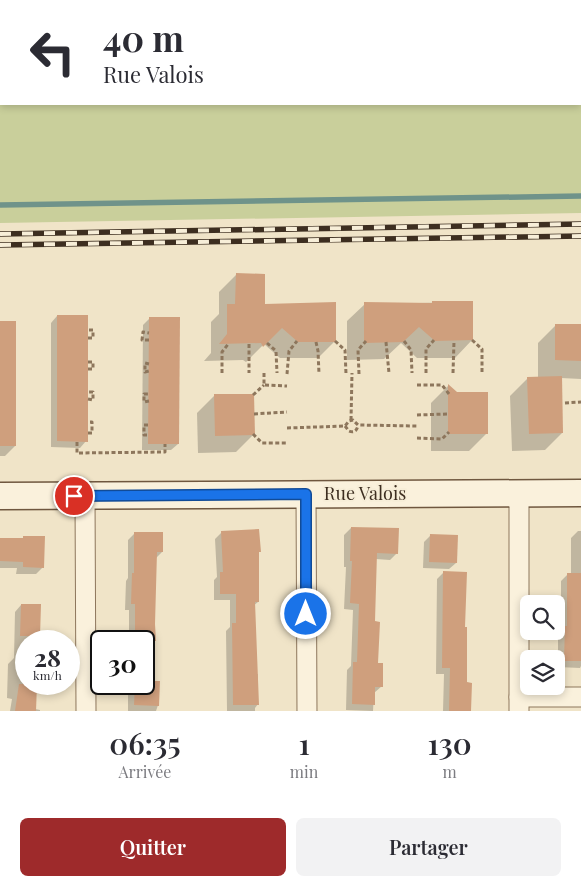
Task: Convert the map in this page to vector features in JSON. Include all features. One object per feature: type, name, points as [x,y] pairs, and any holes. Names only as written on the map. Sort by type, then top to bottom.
[{"type":"street","name":"Rue Valois","points":[[0,496],[581,493]]},
{"type":"street","points":[[306,494],[307,711]]},
{"type":"street","points":[[518,494],[519,704],[581,697]]},
{"type":"street","points":[[85,495],[86,711]]},
{"type":"path","points":[[88,330],[93,330],[94,334],[93,338],[88,338]]},
{"type":"path","points":[[149,333],[143,332],[140,334],[142,340],[149,340]]},
{"type":"path","points":[[426,373],[426,350],[434,340]]},
{"type":"path","points":[[472,340],[482,349],[482,373]]},
{"type":"path","points":[[287,374],[289,351],[297,341]]},
{"type":"path","points":[[335,341],[346,350],[346,374]]},
{"type":"path","points":[[359,374],[358,350],[366,341]]},
{"type":"path","points":[[404,341],[411,350],[412,373]]},
{"type":"path","points":[[453,373],[454,341]]},
{"type":"path","points":[[316,342],[319,374]]},
{"type":"path","points":[[386,342],[389,373]]},
{"type":"path","points":[[222,373],[222,352],[229,343]]},
{"type":"path","points":[[267,343],[276,351],[276,374]]},
{"type":"path","points":[[249,344],[249,373]]},
{"type":"path","points":[[88,362],[93,362],[95,366],[93,369],[88,369]]},
{"type":"path","points":[[139,366],[147,365],[145,372],[149,371]]},
{"type":"path","points":[[264,373],[264,385]]},
{"type":"path","points":[[287,428],[345,426],[351,420],[352,373]]},
{"type":"path","points":[[253,395],[264,385],[287,386]]},
{"type":"path","points":[[417,385],[442,385],[449,394]]},
{"type":"path","points":[[88,392],[93,392],[95,395],[93,400],[88,399]]},
{"type":"path","points":[[144,397],[144,394],[148,394]]},
{"type":"path","points":[[138,396],[144,397]]},
{"type":"path","points":[[144,397],[144,402],[148,401]]},
{"type":"path","points":[[566,403],[581,402]]},
{"type":"path","points":[[254,414],[287,412]]},
{"type":"path","points":[[417,415],[448,414]]},
{"type":"path","points":[[351,420],[355,421],[358,426]]},
{"type":"path","points":[[88,422],[92,422],[94,428],[92,433],[88,433]]},
{"type":"path","points":[[148,425],[144,425],[142,428],[144,435],[148,435]]},
{"type":"path","points":[[345,426],[349,431],[354,432],[358,426]]},
{"type":"path","points":[[358,426],[417,426]]},
{"type":"path","points":[[417,438],[442,439],[449,432]]},
{"type":"path","points":[[253,434],[262,443],[287,443]]},
{"type":"path","points":[[77,442],[77,453],[166,452],[166,444]]},
{"type":"green space","points":[[0,105],[581,105],[581,213],[0,223]]},
{"type":"building","points":[[236,273],[265,274],[265,304],[336,302],[336,342],[298,342],[282,328],[263,347],[261,343],[219,344],[227,334],[227,304],[235,304]]},
{"type":"building","points":[[432,301],[473,301],[473,340],[435,341],[419,327],[403,342],[364,343],[364,302],[432,303]]},
{"type":"building","points":[[57,315],[88,315],[88,442],[57,441]]},
{"type":"building","points":[[149,317],[180,317],[179,444],[148,444]]},
{"type":"building","points":[[0,321],[16,321],[16,446],[0,446]]},
{"type":"building","points":[[555,324],[581,324],[581,361],[555,360]]},
{"type":"building","points":[[562,376],[563,433],[529,434],[527,377]]},
{"type":"building","points":[[448,384],[457,392],[488,392],[488,434],[448,434]]},
{"type":"building","points":[[214,394],[254,394],[255,435],[215,436]]},
{"type":"building","points":[[351,527],[399,528],[398,554],[377,553],[375,621],[380,622],[378,663],[383,663],[383,687],[375,687],[375,705],[352,704],[353,662],[357,662],[359,604],[350,603]]},
{"type":"building","points":[[259,529],[261,552],[259,552],[259,602],[255,602],[259,705],[233,705],[232,623],[236,623],[236,594],[220,594],[220,572],[223,572],[221,531]]},
{"type":"building","points":[[134,532],[163,532],[163,552],[157,552],[156,641],[155,630],[135,630],[135,604],[131,604],[132,573],[134,573]]},
{"type":"building","points":[[430,534],[458,535],[457,563],[429,562]]},
{"type":"building","points":[[23,536],[45,536],[44,568],[23,567],[23,562],[0,561],[0,538],[23,538]]},
{"type":"building","points":[[443,571],[467,572],[465,627],[467,627],[467,682],[472,683],[471,711],[449,711],[450,668],[442,668]]},
{"type":"building","points":[[567,573],[581,573],[581,661],[565,661],[565,626],[567,626]]},
{"type":"building","points":[[21,604],[41,604],[40,630],[20,630]]},
{"type":"building","points":[[155,681],[160,681],[159,706],[134,705],[134,695],[155,695]]},
{"type":"building","points":[[17,695],[37,695],[36,711],[15,711]]},
{"type":"waterway","points":[[0,205],[581,196]]},
{"type":"railway","points":[[0,234],[581,224]]},
{"type":"railway","points":[[0,245],[581,236]]},
{"type":"route","points":[[74,496],[306,494],[306,614]]}]
